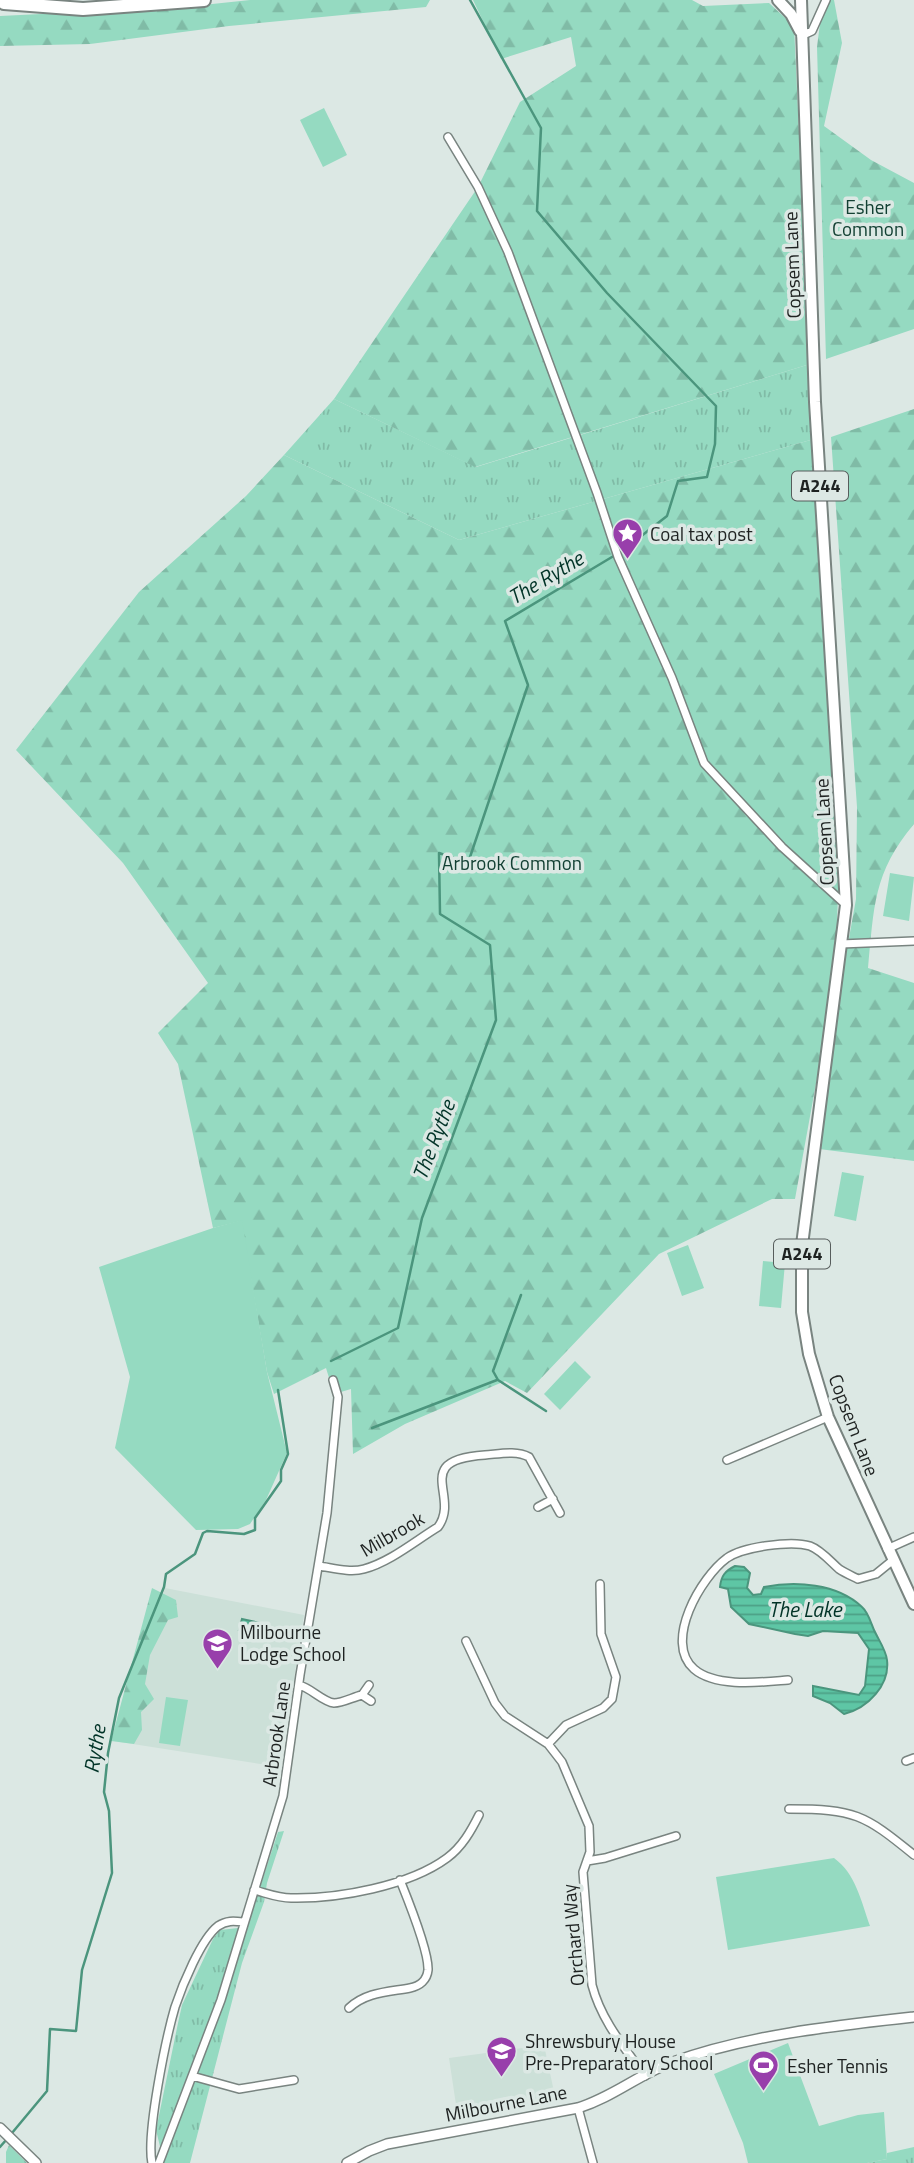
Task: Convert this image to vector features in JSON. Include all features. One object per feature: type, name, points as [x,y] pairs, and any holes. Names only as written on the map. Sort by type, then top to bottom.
[{"type":"highway","points":[[2,3],[42,0]]},
{"type":"highway","points":[[2,3],[83,9],[204,0]]},
{"type":"main road","points":[[778,0],[791,14],[801,35]]},
{"type":"main road","name":"Copsem Lane","points":[[801,0],[816,415],[846,905],[802,1250],[802,1312],[809,1354],[828,1417],[914,1604]]},
{"type":"street","points":[[801,35],[812,31],[826,0]]},
{"type":"street","points":[[448,136],[478,187],[508,252],[597,493],[616,552],[672,678],[704,763],[782,847],[846,905]]},
{"type":"street","points":[[841,944],[914,941]]},
{"type":"street","name":"Arbrook Lane","points":[[159,2163],[220,2000],[283,1796],[327,1513],[337,1428],[338,1397],[333,1380]]},
{"type":"street","points":[[727,1460],[828,1417]]},
{"type":"street","name":"Milbrook","points":[[318,1566],[346,1570],[364,1569],[383,1561],[438,1527],[444,1512],[442,1478],[448,1466],[461,1457],[523,1454],[529,1457],[560,1513]]},
{"type":"street","points":[[538,1507],[553,1499]]},
{"type":"street","points":[[887,1549],[914,1537]]},
{"type":"street","points":[[788,1680],[749,1683],[729,1681],[694,1669],[683,1654],[683,1635],[688,1612],[705,1581],[727,1558],[751,1548],[810,1546],[858,1580],[876,1574],[892,1561]]},
{"type":"street","points":[[466,1641],[495,1703],[505,1716],[548,1744],[566,1725],[603,1708],[612,1699],[616,1677],[601,1634],[600,1584]]},
{"type":"street","points":[[299,1685],[313,1690],[326,1701],[335,1703],[362,1695],[369,1685]]},
{"type":"street","points":[[362,1695],[371,1701]]},
{"type":"street","name":"Orchard Way","points":[[548,1744],[562,1762],[586,1816],[590,1837],[590,1853],[583,1872],[592,1985],[596,2002],[609,2026],[645,2076]]},
{"type":"street","points":[[789,1809],[850,1813],[876,1825],[914,1855]]},
{"type":"street","points":[[254,1890],[289,1898],[321,1896],[364,1890],[416,1876],[448,1857],[471,1832],[479,1815]]},
{"type":"street","name":"Orchard Way","points":[[587,1861],[606,1858],[676,1836]]},
{"type":"street","points":[[349,2008],[359,1999],[414,1987],[425,1979],[428,1972],[425,1953],[400,1880]]},
{"type":"street","points":[[152,2163],[151,2138],[175,2007],[208,1936],[225,1922],[244,1922]]},
{"type":"street","name":"Milbourne Lane","points":[[347,2163],[391,2143],[578,2108],[608,2097],[668,2064],[693,2056],[803,2030],[914,2017]]},
{"type":"street","points":[[192,2076],[239,2089],[294,2080]]},
{"type":"street","points":[[578,2108],[593,2163]]},
{"type":"street","points":[[2,2129],[36,2163]]},
{"type":"shaded area","name":"Milbourne Lodge School","points":[[165,1588],[304,1615],[280,1767],[120,1742]]},
{"type":"shaded area","name":"Shrewsbury House Pre-Preparatory School","points":[[544,2045],[556,2101],[458,2118],[449,2058]]},
{"type":"green space","points":[[250,0],[430,0],[426,7],[229,26],[90,44],[0,46],[0,16],[184,7]]},
{"type":"green space","points":[[473,0],[692,0],[703,6],[769,3],[794,26],[810,364],[475,467],[334,399],[478,187],[520,102],[576,66],[571,37],[501,59]]},
{"type":"green space","name":"Esher Common","points":[[823,0],[834,0],[842,43],[824,126],[871,160],[914,183],[914,329],[826,359],[817,47]]},
{"type":"green space","points":[[324,108],[347,155],[323,167],[300,120]]},
{"type":"green space","points":[[810,364],[814,439],[459,540],[284,455],[334,399],[476,467]]},
{"type":"green space","points":[[914,409],[914,824],[900,842],[883,875],[874,909],[868,968],[914,983],[914,1161],[819,1149],[856,899],[857,807],[831,437]]},
{"type":"green space","name":"Arbrook Common","points":[[814,439],[839,866],[835,979],[795,1199],[772,1199],[659,1254],[527,1393],[505,1381],[405,1424],[353,1454],[351,1389],[334,1394],[326,1368],[274,1394],[267,1372],[241,1221],[213,1228],[178,1064],[158,1033],[208,983],[123,863],[16,750],[139,592],[246,496],[284,455],[459,540]]},
{"type":"green space","points":[[890,873],[914,877],[909,921],[883,916]]},
{"type":"green space","points":[[842,1172],[864,1176],[856,1221],[834,1216]]},
{"type":"green space","points":[[242,1220],[267,1372],[287,1453],[266,1500],[250,1524],[238,1529],[196,1530],[115,1448],[130,1377],[99,1267]]},
{"type":"green space","points":[[688,1245],[704,1288],[682,1296],[667,1253]]},
{"type":"green space","points":[[763,1261],[785,1263],[781,1308],[759,1306]]},
{"type":"green space","points":[[575,1361],[591,1377],[560,1410],[544,1394]]},
{"type":"green space","points":[[152,1588],[176,1600],[178,1617],[168,1620],[150,1655],[145,1684],[154,1699],[141,1712],[142,1730],[134,1744],[111,1741]]},
{"type":"green space","points":[[166,1697],[188,1700],[180,1746],[159,1743]]},
{"type":"green space","points":[[284,1831],[267,1883],[264,1902],[242,1963],[190,2163],[164,2163],[156,2130],[182,2005],[213,1939],[220,1930],[247,1927],[278,1832]]},
{"type":"green space","points":[[834,1858],[853,1880],[870,1926],[728,1950],[716,1877]]},
{"type":"green space","name":"Esher Tennis","points":[[788,2043],[819,2126],[858,2115],[884,2112],[887,2159],[867,2163],[748,2163],[743,2143],[714,2074]]},
{"type":"green space","points":[[9,2145],[27,2163],[6,2163]]},
{"type":"green space","points":[[914,2147],[914,2163],[867,2163],[887,2159],[887,2153]]},
{"type":"water","name":"The Lake","points":[[735,1566],[744,1567],[750,1573],[747,1588],[753,1595],[761,1594],[764,1587],[802,1584],[841,1593],[862,1607],[884,1648],[887,1660],[885,1678],[876,1694],[861,1707],[844,1714],[830,1703],[813,1696],[813,1686],[859,1695],[865,1686],[869,1649],[858,1633],[823,1631],[808,1636],[749,1624],[731,1607],[728,1589],[720,1587],[724,1574]]},
{"type":"water","points":[[242,1619],[269,1625],[267,1636],[239,1630]]},
{"type":"waterway","name":"The Rythe","points":[[331,1361],[398,1328],[422,1218],[496,1020],[490,945],[440,914],[439,853],[468,863],[528,685],[505,621],[622,551],[667,516],[678,481],[707,477],[715,444],[716,406],[607,293],[537,211],[541,128],[470,0]]},
{"type":"waterway","points":[[521,1295],[493,1371],[498,1380],[546,1411]]},
{"type":"waterway","points":[[372,1428],[497,1380]]},
{"type":"waterway","name":"Rythe","points":[[12,2133],[47,2091],[50,2029],[76,2031],[82,1970],[112,1873],[109,1811],[104,1792],[108,1753],[119,1698],[164,1587],[166,1574],[195,1554],[203,1533],[207,1531],[244,1534],[255,1530],[255,1518],[281,1481],[281,1470],[288,1454],[278,1390]]},
{"type":"waterway","name":"Rythe","points":[[0,2147],[7,2139]]},
{"type":"place","name":"Coal tax post","points":[[627,561]]},
{"type":"place","name":"Milbourne Lodge School","points":[[217,1670]]},
{"type":"place","name":"Shrewsbury House Pre-Preparatory School","points":[[502,2079]]},
{"type":"place","name":"Esher Tennis","points":[[764,2093]]}]
